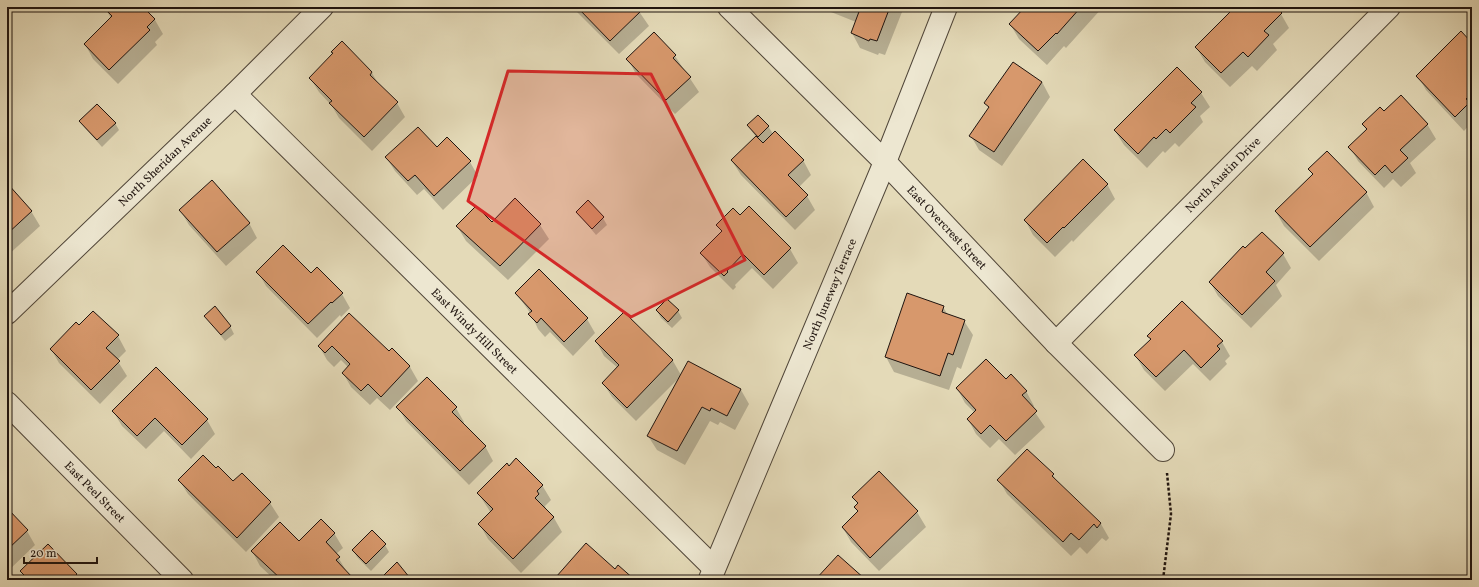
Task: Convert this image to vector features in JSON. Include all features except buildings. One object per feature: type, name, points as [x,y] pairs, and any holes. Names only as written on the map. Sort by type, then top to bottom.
[{"type":"street","name":"North Sheridan Avenue","points":[[7,313],[235,94],[322,7]]},
{"type":"street","name":"East Overcrest Street","points":[[729,7],[885,162],[1056,343],[1163,450]]},
{"type":"street","name":"North Juneway Terrace","points":[[712,574],[885,162],[946,7]]},
{"type":"street","name":"North Austin Drive","points":[[1056,343],[1390,7]]},
{"type":"street","name":"East Windy Hill Street","points":[[235,94],[712,574]]},
{"type":"street","name":"East Peel Street","points":[[7,403],[182,580]]},
{"type":"path","points":[[1163,450],[1171,499],[1171,514],[1163,580]]},
{"type":"highlighted area","points":[[508,71],[651,74],[745,260],[631,317],[468,201]]}]
